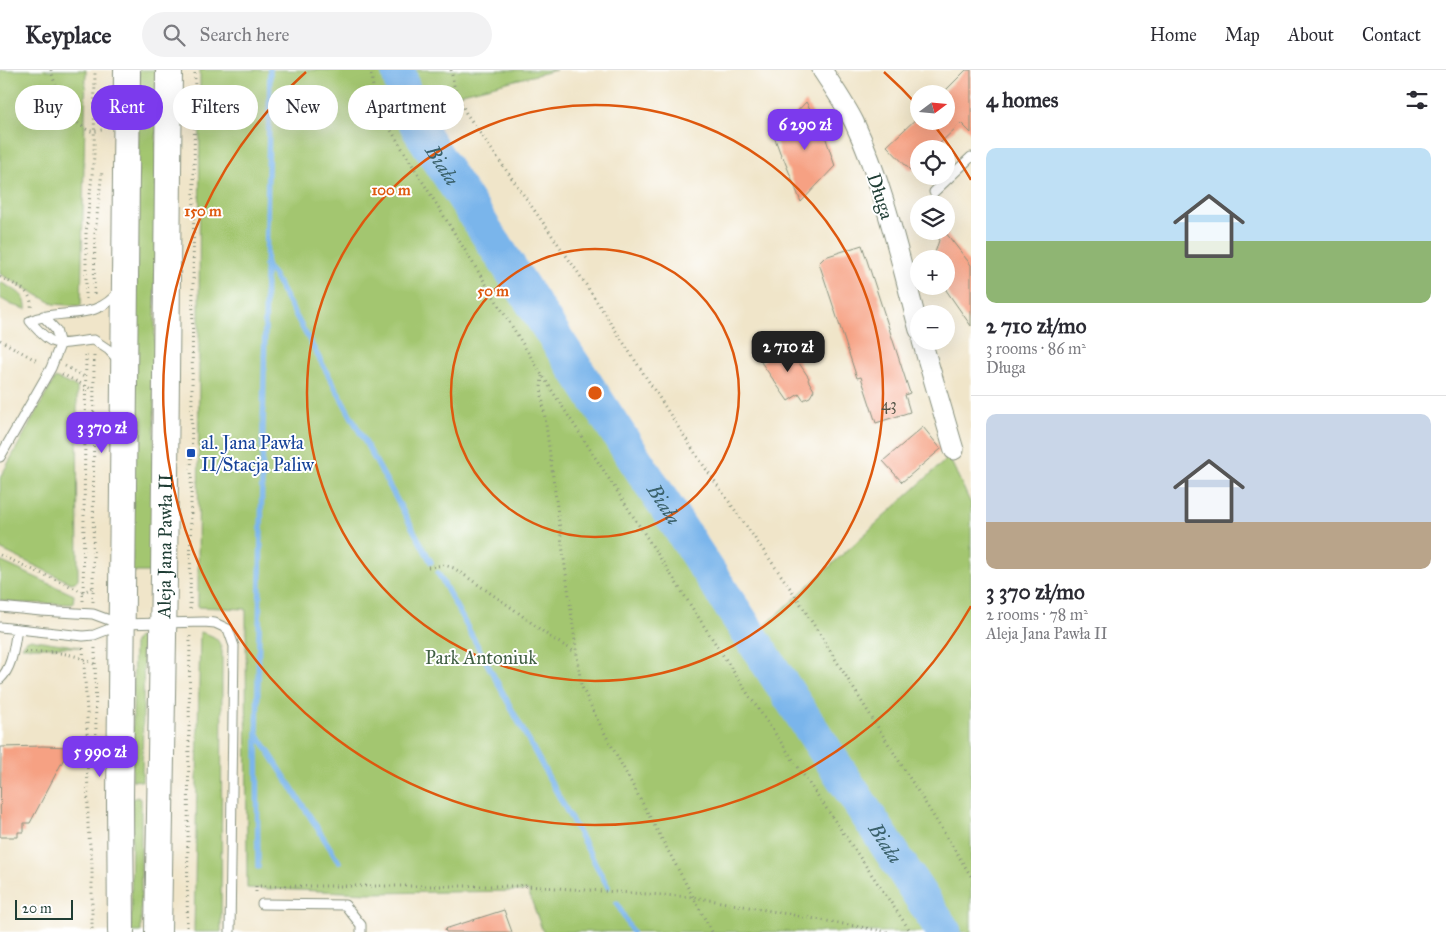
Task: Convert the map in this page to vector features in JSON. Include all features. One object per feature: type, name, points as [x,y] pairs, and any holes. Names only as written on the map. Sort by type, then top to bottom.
[{"type":"main road","points":[[121,932],[123,368],[127,70]]},
{"type":"main road","name":"Aleja Jana Pawła II","points":[[158,932],[169,70]]},
{"type":"main road","points":[[120,801],[124,795],[136,789],[150,791],[160,802]]},
{"type":"street","name":"Długa","points":[[822,70],[854,121],[873,169],[887,211],[912,305]]},
{"type":"street","points":[[925,350],[954,450]]},
{"type":"lane","points":[[934,192],[971,157]]},
{"type":"lane","points":[[123,368],[109,350],[94,340],[60,345],[44,338],[30,321],[43,316],[86,312],[111,302],[124,284]]},
{"type":"lane","points":[[0,457],[55,361],[60,345],[56,330],[43,316]]},
{"type":"lane","points":[[0,607],[93,614],[122,624]]},
{"type":"lane","points":[[0,627],[83,636],[94,635],[122,624],[215,623],[228,630],[234,646],[230,932]]},
{"type":"lane","points":[[0,679],[6,674],[13,652],[17,629]]},
{"type":"lane","points":[[262,904],[345,905],[362,925],[361,932]]},
{"type":"path","points":[[51,70],[54,84],[73,119],[91,131],[104,130]]},
{"type":"path","points":[[86,312],[86,233],[94,156],[95,70]]},
{"type":"path","points":[[188,932],[194,70]]},
{"type":"path","points":[[370,70],[375,97],[384,119],[542,375],[746,690],[911,932]]},
{"type":"path","points":[[451,70],[455,90],[466,113],[577,271],[699,459],[797,598],[971,876]]},
{"type":"path","points":[[82,613],[86,340]]},
{"type":"path","points":[[542,375],[541,388],[581,685],[587,700],[712,932]]},
{"type":"path","points":[[0,555],[83,592],[93,588]]},
{"type":"path","points":[[428,568],[445,565],[454,568],[512,608],[550,638],[576,652]]},
{"type":"path","points":[[83,636],[88,712],[88,827],[92,863],[92,932]]},
{"type":"path","points":[[13,652],[68,653],[96,665]]},
{"type":"path","points":[[255,894],[256,886],[516,886],[693,897],[888,932]]},
{"type":"green space","points":[[0,70],[86,70],[81,306],[54,304],[0,274]]},
{"type":"green space","points":[[139,70],[157,70],[157,85],[139,85]]},
{"type":"green space","name":"Park Antoniuk","points":[[200,70],[394,70],[397,85],[348,85],[348,130],[414,130],[945,932],[543,932],[528,891],[369,893],[247,888],[246,609],[198,607],[200,130],[258,130],[258,85],[200,85]]},
{"type":"green space","points":[[411,70],[556,70],[464,93],[464,85],[414,85]]},
{"type":"green space","points":[[138,130],[157,130],[153,572],[132,572]]},
{"type":"green space","points":[[0,282],[21,295],[26,304],[26,309],[12,305],[0,298]]},
{"type":"green space","points":[[55,378],[77,387],[78,579],[71,583],[0,549],[0,478]]},
{"type":"green space","points":[[949,457],[971,504],[971,932],[956,932],[758,632]]},
{"type":"green space","points":[[0,561],[74,595],[73,604],[19,603],[0,600]]},
{"type":"green space","points":[[200,632],[215,638],[222,652],[221,932],[194,932]]},
{"type":"green space","points":[[138,637],[144,639],[142,781],[132,780],[134,642]]},
{"type":"green space","points":[[31,639],[80,647],[22,647],[26,641]]},
{"type":"green space","points":[[137,797],[141,799],[141,932],[131,932],[132,799]]},
{"type":"building","points":[[966,70],[971,70],[971,133],[961,123],[955,129],[955,85],[951,85]]},
{"type":"building","points":[[806,102],[824,133],[835,166],[801,202],[774,136]]},
{"type":"building","points":[[910,124],[910,130],[954,130],[943,140],[910,140],[910,170],[887,146]]},
{"type":"building","points":[[939,240],[951,240],[971,265],[971,326],[949,295],[955,295],[955,250],[936,250]]},
{"type":"building","points":[[862,245],[910,393],[905,395],[910,412],[876,423],[861,377],[857,378],[819,263],[825,257]]},
{"type":"building","points":[[789,343],[814,390],[810,397],[803,400],[799,394],[788,401],[761,362],[765,360],[766,353],[770,348],[776,347],[781,349]]},
{"type":"building","points":[[923,427],[941,449],[902,482],[883,461]]},
{"type":"building","points":[[1,747],[70,747],[30,823],[24,823],[24,832],[18,832],[18,837],[0,837]]},
{"type":"building","points":[[504,910],[512,932],[446,932],[445,929]]},
{"type":"waterway","points":[[258,867],[257,734],[270,70]]},
{"type":"waterway","name":"Biała","points":[[398,70],[408,107],[419,129],[944,932]]},
{"type":"waterway","points":[[265,265],[273,274],[431,562]]},
{"type":"waterway","points":[[438,573],[608,887]]},
{"type":"waterway","points":[[258,735],[339,862]]},
{"type":"waterway","points":[[617,903],[632,932]]},
{"type":"place","name":"al. Jana Pawła II/Stacja Paliw","points":[[191,453]]}]
